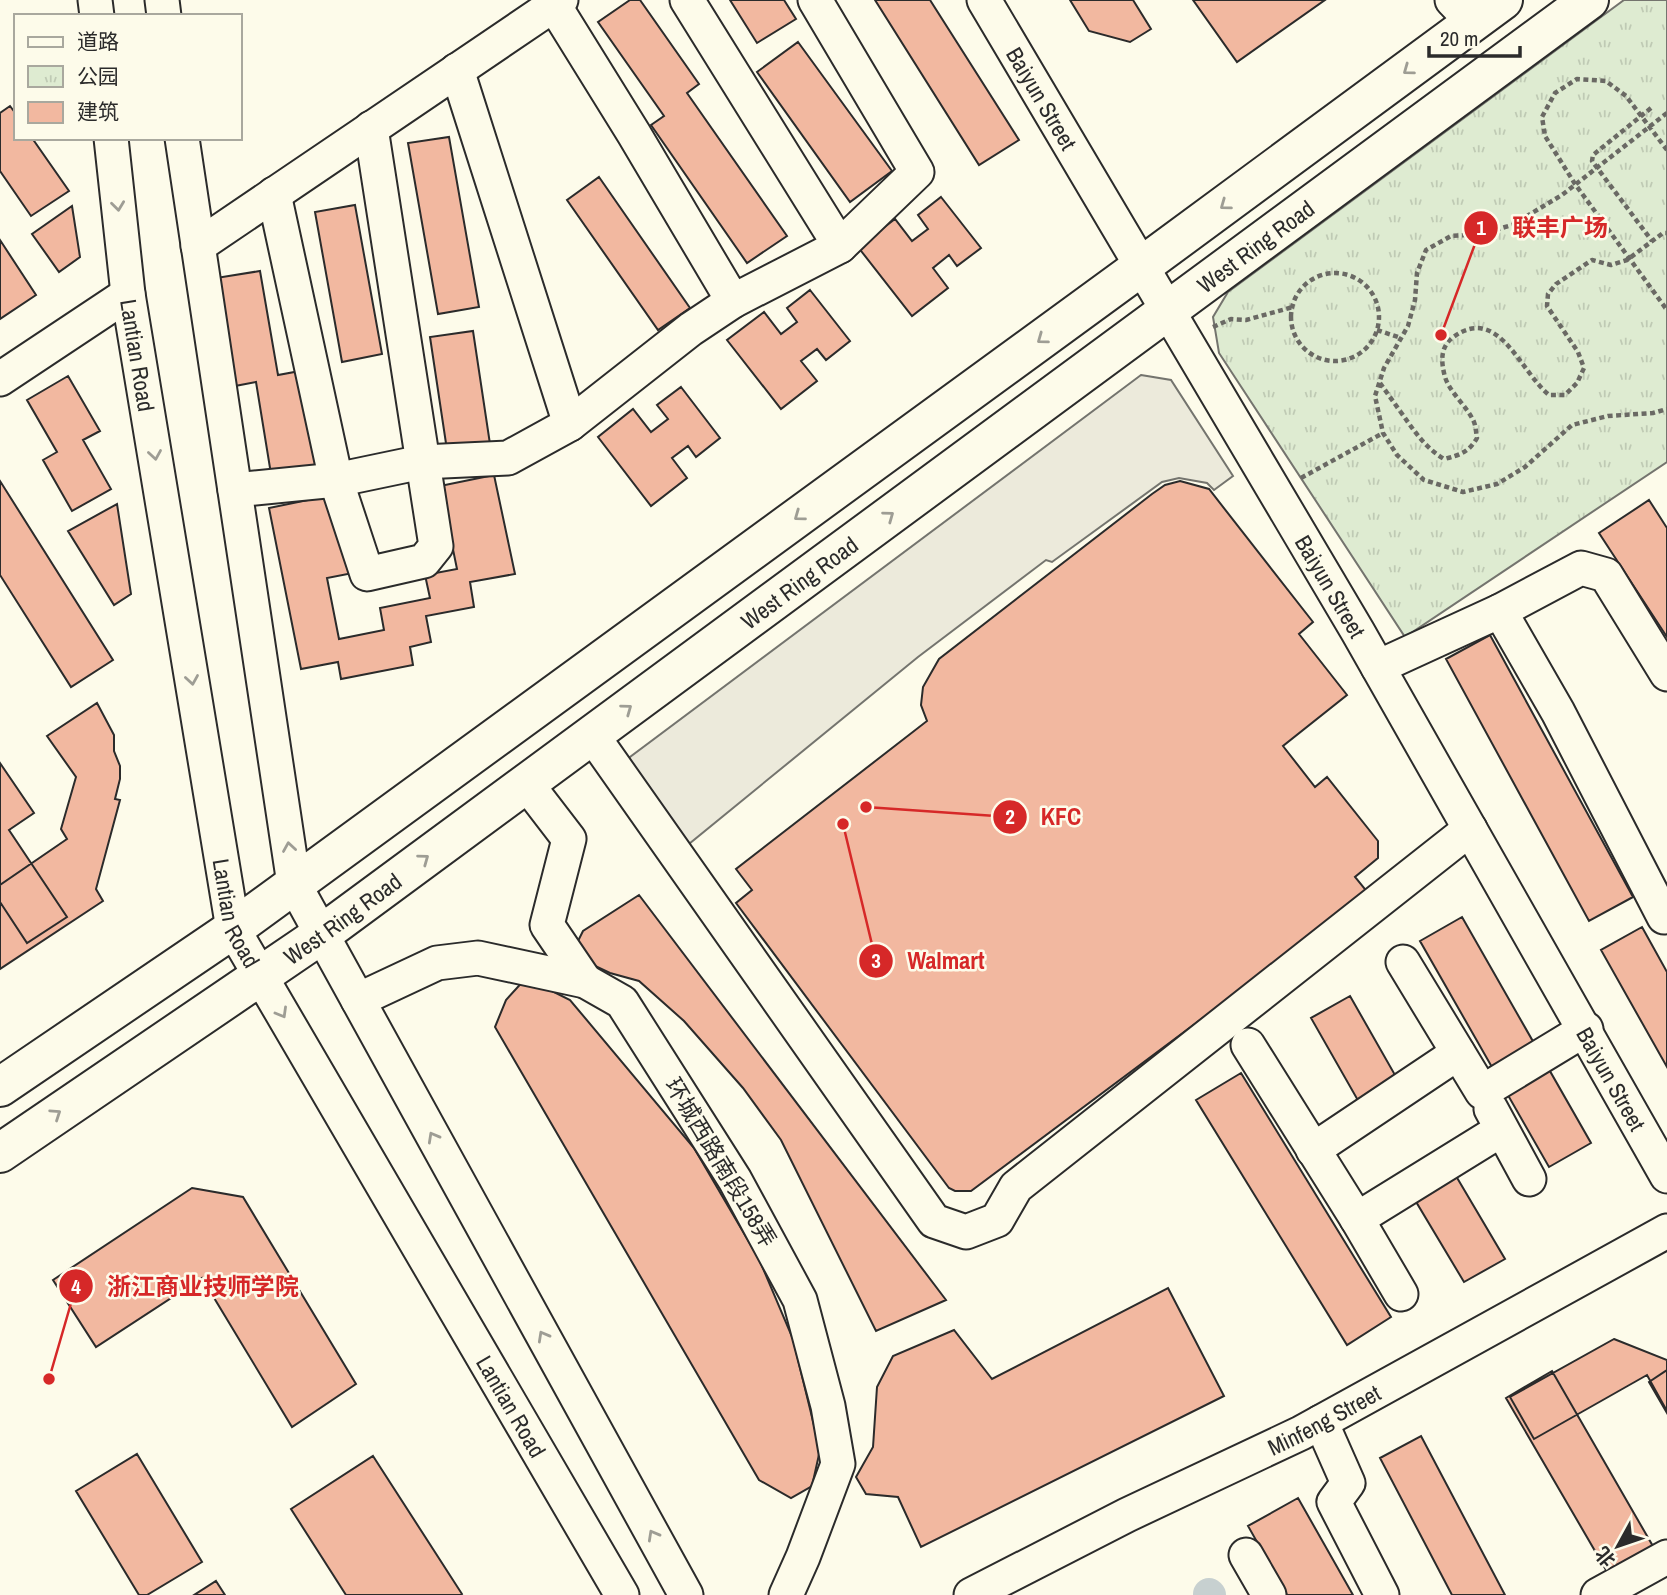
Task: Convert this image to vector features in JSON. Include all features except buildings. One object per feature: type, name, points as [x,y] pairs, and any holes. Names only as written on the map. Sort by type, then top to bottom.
[{"type":"main road","points":[[0,1087],[233,929],[1142,266],[1462,11],[1503,0]]},
{"type":"main road","name":"West Ring Road","points":[[0,1153],[322,934],[592,735],[1176,325],[1589,0]]},
{"type":"street","points":[[687,0],[840,246]]},
{"type":"street","points":[[235,490],[336,480],[422,462],[508,458],[570,424],[691,329],[733,301],[840,246],[917,172],[815,0]]},
{"type":"street","name":"Baiyun Street","points":[[984,0],[1378,667],[1586,1029],[1667,1176]]},
{"type":"street","points":[[198,246],[557,2],[733,301]]},
{"type":"street","points":[[457,70],[570,424]]},
{"type":"street","points":[[274,194],[336,480],[367,574],[424,561],[436,546],[371,128]]},
{"type":"street","name":"Lantian Road","points":[[111,140],[128,294],[233,929],[622,1595]]},
{"type":"street","points":[[182,140],[294,884],[686,1595]]},
{"type":"street","points":[[0,379],[128,294]]},
{"type":"street","points":[[1378,667],[1500,611],[1581,568],[1606,575],[1667,674]]},
{"type":"street","points":[[1500,611],[1558,712],[1664,917],[1667,916]]},
{"type":"street","points":[[592,735],[934,1221],[966,1232],[997,1220],[1016,1187],[1470,829]]},
{"type":"street","points":[[526,783],[569,839],[547,925],[584,981]]},
{"type":"street","name":"环城西路南段158弄","points":[[358,1000],[437,963],[478,958],[584,981],[622,1002],[735,1180],[800,1300],[828,1406],[838,1464],[786,1595]]},
{"type":"street","points":[[1403,962],[1482,1091],[1529,1179]]},
{"type":"street","points":[[1482,1091],[1586,1029]]},
{"type":"street","points":[[1248,1045],[1401,1294]]},
{"type":"street","points":[[1314,1150],[1458,1053]]},
{"type":"street","points":[[1357,1219],[1501,1130]]},
{"type":"street","name":"Minfeng Street","points":[[971,1595],[1127,1515],[1321,1422],[1667,1231]]},
{"type":"street","points":[[1321,1422],[1348,1483],[1334,1502],[1382,1595]]},
{"type":"street","points":[[1246,1555],[1269,1595]]},
{"type":"street","points":[[1598,1595],[1667,1558]]},
{"type":"path","points":[[1667,150],[1626,96],[1606,81],[1577,79],[1555,93],[1542,117],[1545,136],[1575,184],[1667,310]]},
{"type":"path","points":[[1651,108],[1592,155],[1592,161],[1653,241]]},
{"type":"path","points":[[1667,113],[1575,184],[1512,225],[1481,234],[1451,236],[1426,250],[1417,273],[1415,300],[1408,326],[1384,368],[1375,396],[1383,433],[1397,455],[1424,480],[1463,492],[1497,484],[1525,467],[1572,425],[1608,416],[1653,413],[1667,409]]},
{"type":"path","points":[[1379,382],[1432,451],[1444,458],[1459,456],[1471,448],[1477,438],[1474,422],[1446,380],[1441,357],[1446,343],[1461,332],[1477,326],[1492,331],[1503,340],[1536,385],[1549,395],[1565,395],[1577,383],[1584,368],[1578,352],[1546,306],[1548,294],[1556,284],[1592,260],[1611,265],[1627,260],[1663,233],[1667,233]]},
{"type":"path","points":[[1330,274],[1344,274],[1357,279],[1376,301],[1379,316],[1377,330],[1372,342],[1350,359],[1337,361],[1311,354],[1294,333],[1293,307],[1297,295],[1305,285],[1316,278],[1330,274]]},
{"type":"path","points":[[1176,325],[1246,320],[1293,307]]},
{"type":"path","points":[[1377,330],[1401,338]]},
{"type":"path","points":[[1275,492],[1383,433]]},
{"type":"green space","points":[[1624,0],[1667,0],[1667,462],[1405,637],[1219,353],[1213,317],[1228,292]]},
{"type":"shaded area","points":[[1141,375],[1171,380],[1233,476],[1214,490],[1207,483],[1179,478],[1162,482],[1052,562],[1046,560],[918,657],[684,848],[622,763]]},
{"type":"place","name":"联丰广场","points":[[1441,335]]},
{"type":"place","name":"KFC","points":[[866,807]]},
{"type":"place","name":"Walmart","points":[[843,824]]},
{"type":"place","name":"浙江商业技师学院","points":[[49,1379]]}]
